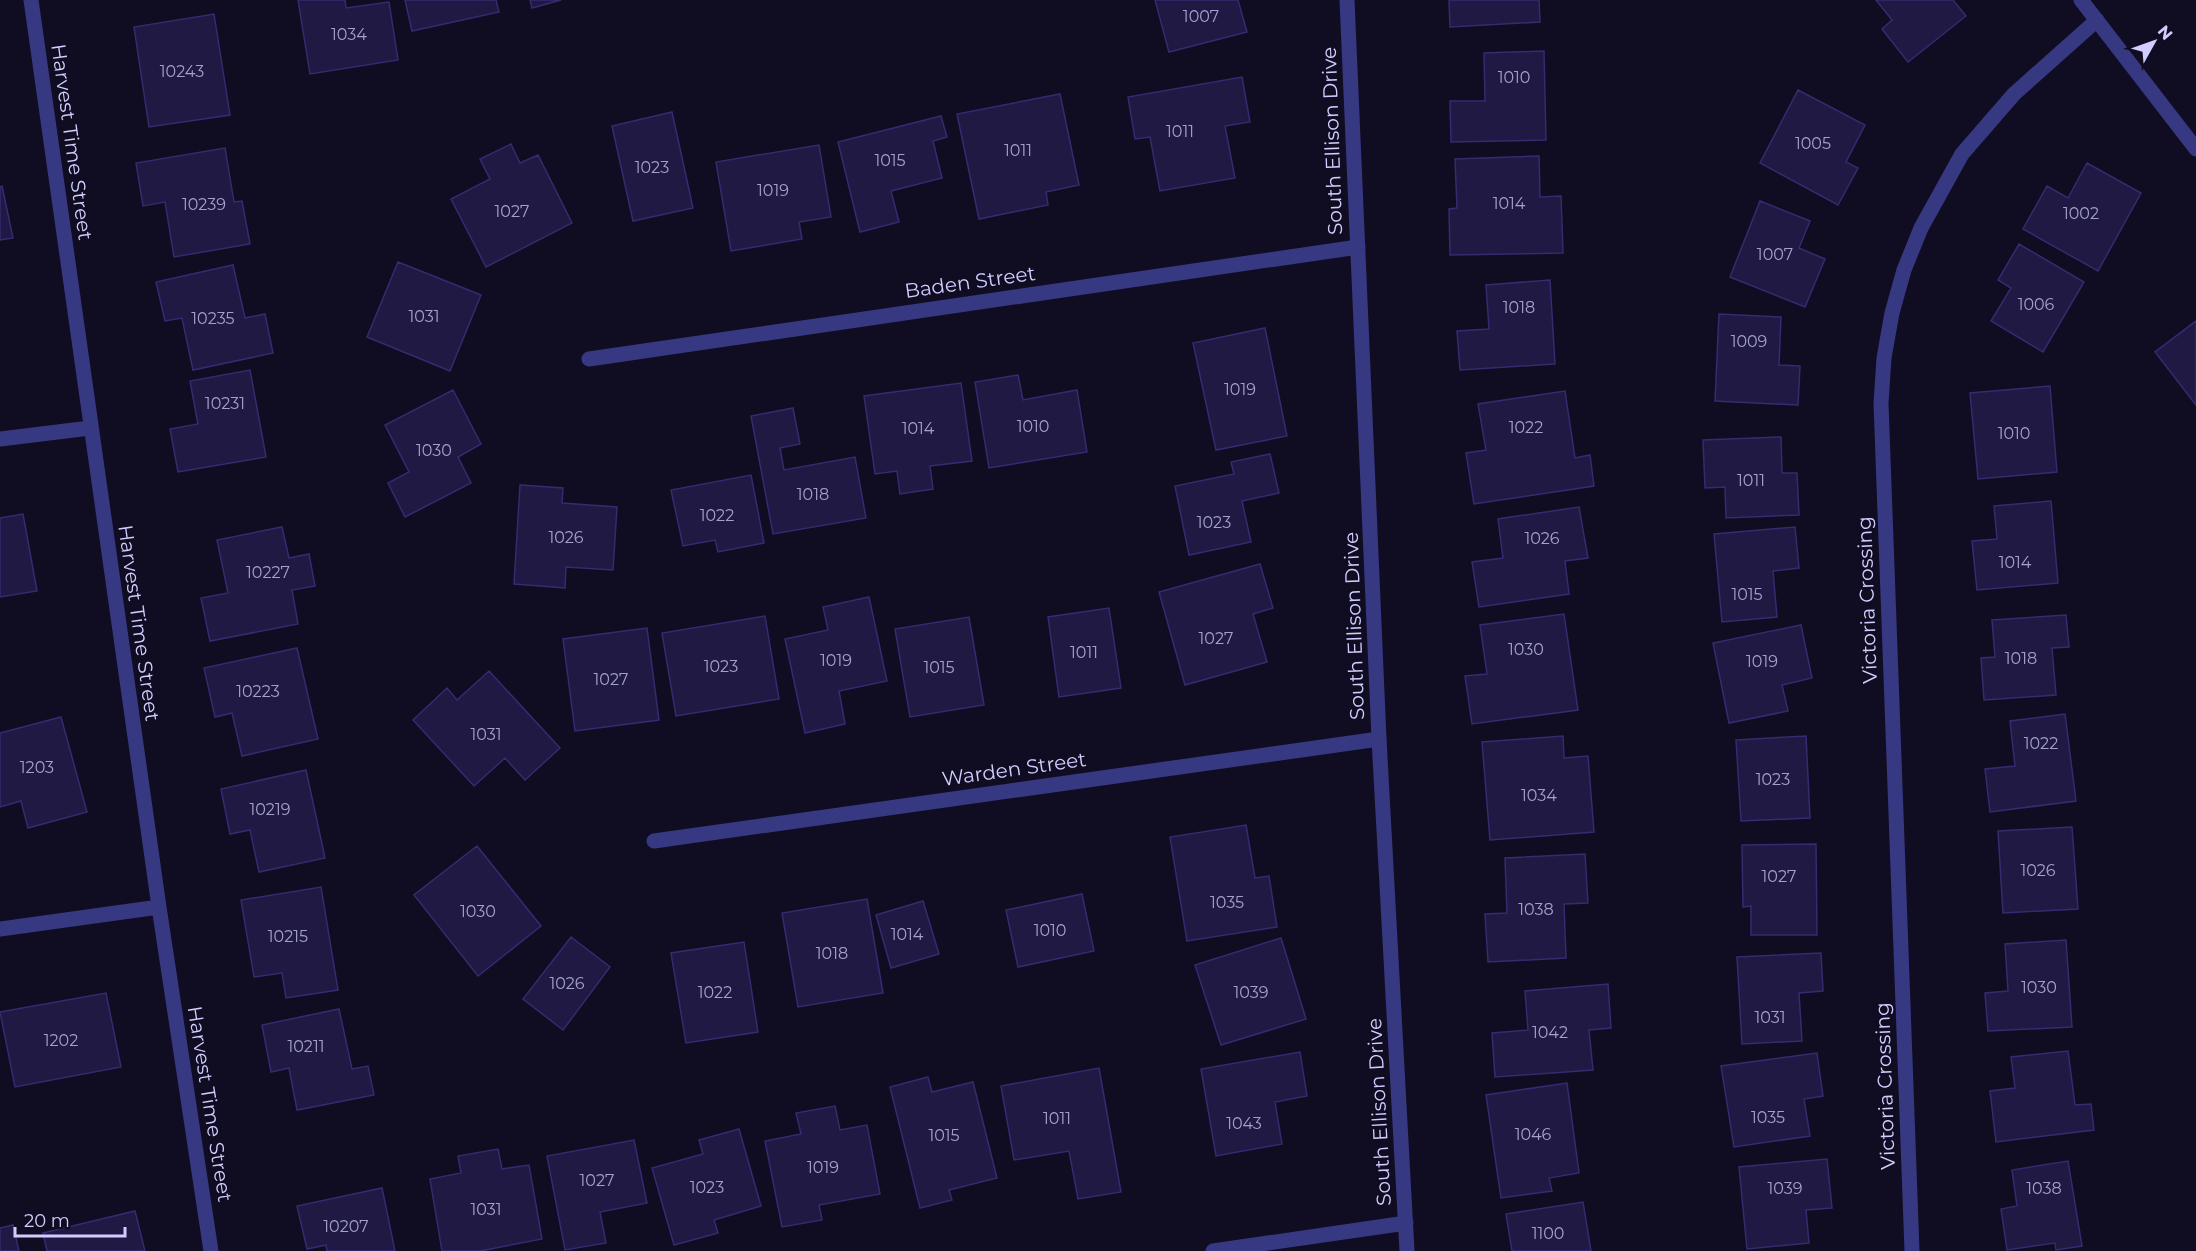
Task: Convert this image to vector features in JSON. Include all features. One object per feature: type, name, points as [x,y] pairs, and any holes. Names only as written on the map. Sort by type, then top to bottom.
[{"type":"street","name":"Harvest Time Street","points":[[31,0],[90,428],[211,1251]]},
{"type":"street","name":"South Ellison Drive","points":[[1347,0],[1379,739],[1407,1251]]},
{"type":"street","points":[[2081,0],[2196,149]]},
{"type":"street","name":"Victoria Crossing","points":[[1912,1251],[1881,403],[1884,358],[1892,313],[1904,270],[1921,228],[1962,154],[2014,94],[2097,20]]},
{"type":"street","name":"Baden Street","points":[[589,359],[1358,248]]},
{"type":"street","points":[[0,439],[90,428]]},
{"type":"street","name":"Warden Street","points":[[654,841],[1379,739]]},
{"type":"street","points":[[0,929],[159,907]]},
{"type":"street","points":[[1213,1251],[1406,1223]]},
{"type":"building","points":[[298,0],[345,0],[346,8],[389,2],[398,60],[310,74]]},
{"type":"building","points":[[405,0],[496,0],[499,12],[412,31]]},
{"type":"building","points":[[530,0],[561,0],[532,8]]},
{"type":"building","points":[[1155,0],[1238,0],[1247,32],[1169,52]]},
{"type":"building","points":[[1449,0],[1539,0],[1540,22],[1450,27]]},
{"type":"building","points":[[1876,0],[1953,0],[1966,16],[1908,62],[1882,29],[1892,20]]},
{"type":"building","points":[[214,14],[230,115],[149,127],[134,27]]},
{"type":"building","points":[[1544,51],[1546,140],[1451,142],[1450,101],[1485,101],[1484,53]]},
{"type":"building","points":[[1242,77],[1250,122],[1225,126],[1235,178],[1160,191],[1150,137],[1135,139],[1128,97]]},
{"type":"building","points":[[1798,90],[1865,125],[1846,162],[1858,168],[1838,205],[1760,163]]},
{"type":"building","points":[[1060,94],[1079,185],[1046,192],[1048,205],[979,219],[957,114]]},
{"type":"building","points":[[672,112],[693,208],[633,221],[612,126]]},
{"type":"building","points":[[941,116],[947,137],[933,141],[942,178],[891,191],[899,222],[860,232],[838,142]]},
{"type":"building","points":[[511,144],[520,163],[538,155],[572,223],[486,267],[451,199],[490,179],[480,159]]},
{"type":"building","points":[[819,145],[831,217],[799,222],[802,239],[731,251],[716,162]]},
{"type":"building","points":[[225,148],[234,202],[242,201],[250,244],[174,257],[165,202],[143,206],[136,163]]},
{"type":"building","points":[[1539,156],[1540,197],[1561,196],[1563,253],[1450,255],[1449,209],[1457,208],[1455,159]]},
{"type":"building","points":[[2087,163],[2141,193],[2098,271],[2023,229],[2047,186],[2068,198]]},
{"type":"building","points":[[2,186],[13,238],[0,240],[0,187]]},
{"type":"building","points":[[1760,201],[1810,221],[1799,248],[1825,259],[1805,307],[1730,277]]},
{"type":"building","points":[[2019,244],[2084,282],[2043,352],[1991,321],[2011,288],[1998,280]]},
{"type":"building","points":[[398,262],[481,295],[450,371],[367,337]]},
{"type":"building","points":[[233,265],[245,318],[265,314],[273,353],[193,370],[182,318],[165,321],[156,282]]},
{"type":"building","points":[[1550,280],[1555,364],[1460,370],[1457,331],[1489,329],[1486,285]]},
{"type":"building","points":[[1719,314],[1781,317],[1779,365],[1800,366],[1798,405],[1715,401]]},
{"type":"building","points":[[2196,321],[2196,405],[2155,352]]},
{"type":"building","points":[[1265,328],[1287,436],[1216,450],[1193,343]]},
{"type":"building","points":[[250,370],[266,457],[178,472],[170,429],[198,424],[190,381]]},
{"type":"building","points":[[1018,375],[1023,400],[1077,390],[1087,452],[989,468],[975,382]]},
{"type":"building","points":[[961,383],[972,461],[930,466],[933,489],[900,494],[897,471],[875,474],[864,396]]},
{"type":"building","points":[[2050,386],[2057,472],[1978,479],[1970,393]]},
{"type":"building","points":[[453,390],[481,444],[458,457],[471,483],[405,517],[388,483],[409,472],[385,425]]},
{"type":"building","points":[[1565,391],[1575,458],[1590,455],[1594,486],[1474,504],[1466,453],[1486,450],[1478,404]]},
{"type":"building","points":[[793,408],[800,444],[780,448],[784,470],[855,457],[866,518],[773,534],[751,416]]},
{"type":"building","points":[[1781,437],[1782,473],[1797,473],[1799,515],[1726,518],[1725,487],[1705,488],[1703,440]]},
{"type":"building","points":[[1270,454],[1279,493],[1242,501],[1251,542],[1189,555],[1175,486],[1234,474],[1231,462]]},
{"type":"building","points":[[751,475],[764,543],[718,552],[715,540],[683,546],[671,490]]},
{"type":"building","points":[[520,485],[563,488],[562,503],[617,507],[613,570],[566,567],[565,588],[514,584]]},
{"type":"building","points":[[2051,501],[2058,583],[1977,590],[1972,541],[1997,539],[1994,506]]},
{"type":"building","points":[[1579,507],[1588,558],[1565,561],[1569,594],[1479,607],[1472,562],[1503,558],[1498,519]]},
{"type":"building","points":[[23,514],[37,591],[0,597],[0,518]]},
{"type":"building","points":[[282,527],[289,558],[309,554],[315,586],[292,590],[298,624],[210,641],[201,598],[228,593],[217,540]]},
{"type":"building","points":[[1795,527],[1799,568],[1773,571],[1777,617],[1722,622],[1714,534]]},
{"type":"building","points":[[1260,564],[1273,608],[1253,614],[1267,662],[1185,685],[1159,592]]},
{"type":"building","points":[[869,597],[887,681],[839,691],[845,724],[805,733],[785,639],[828,630],[823,607]]},
{"type":"building","points":[[1109,608],[1121,688],[1059,697],[1048,617]]},
{"type":"building","points":[[1564,614],[1578,710],[1472,724],[1465,676],[1487,674],[1480,625]]},
{"type":"building","points":[[2066,615],[2069,647],[2052,648],[2056,695],[1984,700],[1981,658],[1995,657],[1992,620]]},
{"type":"building","points":[[765,616],[779,699],[676,716],[662,633]]},
{"type":"building","points":[[969,617],[984,705],[910,717],[895,629]]},
{"type":"building","points":[[1801,625],[1812,678],[1782,685],[1788,711],[1729,723],[1713,643]]},
{"type":"building","points":[[647,628],[659,720],[575,731],[563,639]]},
{"type":"building","points":[[297,648],[318,739],[242,756],[232,713],[215,717],[204,668]]},
{"type":"building","points":[[489,671],[560,748],[525,780],[505,758],[474,786],[413,720],[447,688],[457,700]]},
{"type":"building","points":[[2065,714],[2076,801],[1990,812],[1985,769],[2015,766],[2010,721]]},
{"type":"building","points":[[61,717],[87,812],[28,828],[21,801],[0,807],[0,733]]},
{"type":"building","points":[[1563,736],[1564,758],[1588,756],[1594,832],[1490,840],[1482,742]]},
{"type":"building","points":[[1806,736],[1810,818],[1741,821],[1736,740]]},
{"type":"building","points":[[306,770],[325,858],[259,872],[250,830],[230,834],[221,789]]},
{"type":"building","points":[[1246,825],[1255,878],[1269,876],[1277,927],[1187,941],[1170,837]]},
{"type":"building","points":[[2072,827],[2078,909],[2003,913],[1998,831]]},
{"type":"building","points":[[1816,844],[1817,935],[1751,935],[1751,906],[1743,907],[1742,845]]},
{"type":"building","points":[[477,846],[541,926],[478,976],[414,895]]},
{"type":"building","points":[[1585,854],[1588,903],[1564,904],[1566,958],[1488,962],[1485,914],[1507,913],[1505,858]]},
{"type":"building","points":[[321,887],[338,990],[286,998],[282,973],[254,977],[241,900]]},
{"type":"building","points":[[1082,894],[1094,951],[1018,967],[1006,910]]},
{"type":"building","points":[[867,899],[883,993],[798,1007],[782,913]]},
{"type":"building","points":[[923,901],[939,954],[891,968],[876,915]]},
{"type":"building","points":[[571,937],[610,967],[563,1030],[523,999]]},
{"type":"building","points":[[1281,938],[1306,1019],[1221,1045],[1195,965]]},
{"type":"building","points":[[2066,940],[2072,1027],[1988,1031],[1985,993],[2008,991],[2005,944]]},
{"type":"building","points":[[744,942],[758,1032],[686,1043],[671,953]]},
{"type":"building","points":[[1821,953],[1823,991],[1799,993],[1802,1041],[1742,1044],[1737,957]]},
{"type":"building","points":[[1608,984],[1611,1028],[1589,1030],[1593,1070],[1495,1077],[1492,1033],[1528,1030],[1525,991]]},
{"type":"building","points":[[106,993],[121,1067],[15,1087],[0,1012]]},
{"type":"building","points":[[339,1009],[352,1069],[368,1066],[374,1095],[297,1110],[289,1068],[271,1072],[262,1025]]},
{"type":"building","points":[[2068,1051],[2075,1105],[2091,1104],[2094,1130],[1996,1142],[1990,1091],[2015,1088],[2011,1057]]},
{"type":"building","points":[[1300,1052],[1307,1096],[1275,1102],[1282,1144],[1216,1156],[1201,1069]]},
{"type":"building","points":[[1817,1053],[1823,1096],[1804,1099],[1810,1136],[1734,1147],[1721,1066]]},
{"type":"building","points":[[1099,1068],[1121,1192],[1078,1199],[1069,1151],[1014,1160],[1001,1086]]},
{"type":"building","points":[[928,1077],[932,1092],[973,1082],[997,1178],[949,1190],[952,1200],[920,1208],[890,1087]]},
{"type":"building","points":[[1567,1083],[1579,1173],[1549,1178],[1552,1191],[1501,1198],[1486,1095]]},
{"type":"building","points":[[835,1106],[840,1130],[867,1125],[880,1194],[819,1205],[822,1220],[782,1227],[765,1141],[801,1134],[796,1113]]},
{"type":"building","points":[[739,1129],[761,1206],[714,1220],[718,1233],[674,1245],[652,1168],[703,1154],[699,1140]]},
{"type":"building","points":[[634,1140],[647,1203],[600,1212],[606,1243],[565,1250],[547,1156]]},
{"type":"building","points":[[498,1149],[502,1169],[529,1165],[542,1239],[480,1251],[442,1251],[430,1179],[461,1173],[458,1156]]},
{"type":"building","points":[[1827,1159],[1832,1208],[1806,1210],[1809,1243],[1747,1249],[1739,1167]]},
{"type":"building","points":[[2068,1161],[2082,1246],[2056,1250],[2055,1243],[2007,1250],[2001,1209],[2017,1206],[2012,1170]]},
{"type":"building","points":[[382,1188],[395,1251],[327,1251],[326,1245],[307,1249],[297,1206]]},
{"type":"building","points":[[1583,1202],[1591,1251],[1512,1251],[1506,1214]]},
{"type":"building","points":[[135,1211],[145,1251],[47,1251],[43,1233]]},
{"type":"building","points":[[13,1225],[19,1251],[0,1251],[0,1228]]}]
